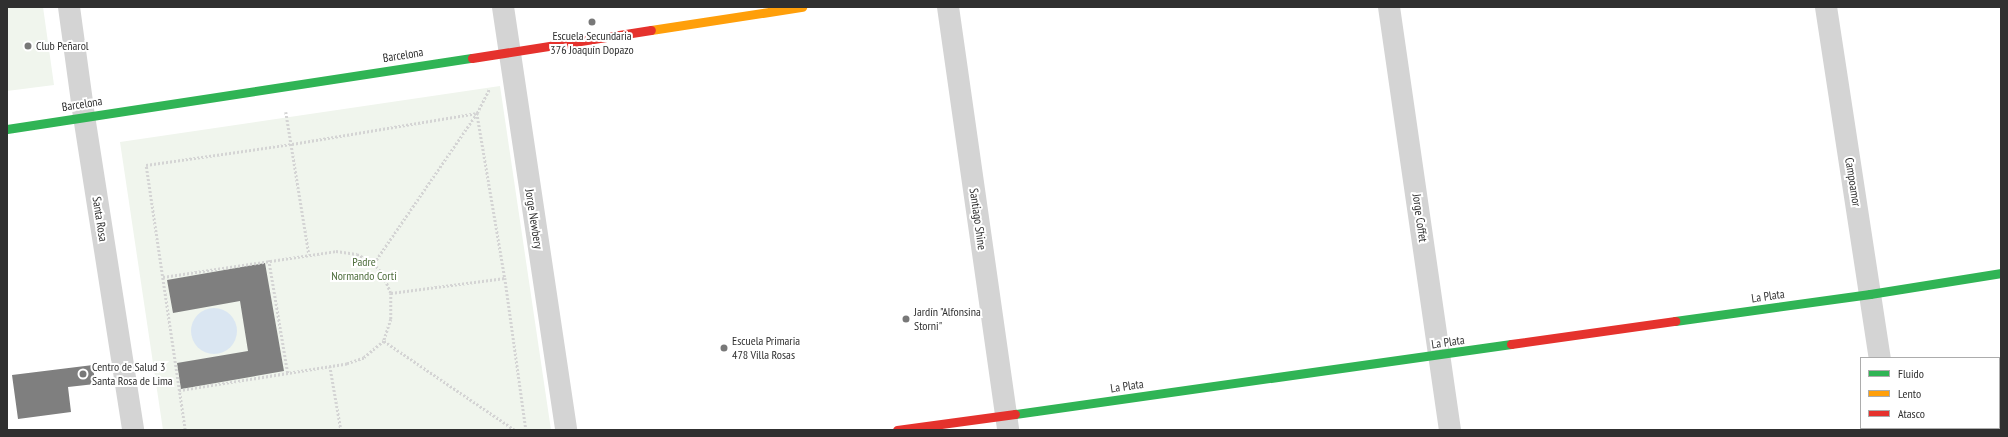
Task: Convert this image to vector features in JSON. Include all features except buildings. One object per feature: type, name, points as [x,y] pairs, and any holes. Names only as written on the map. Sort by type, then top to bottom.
[{"type":"street","name":"Santa Rosa","points":[[69,7],[84,116],[133,430]]},
{"type":"street","name":"Jorge Newbery","points":[[503,7],[508,51],[566,430]]},
{"type":"street","name":"Barcelona","points":[[7,129],[802,7]]},
{"type":"street","name":"Santiago Shine","points":[[948,7],[1007,422]]},
{"type":"street","name":"Jorge Coffet","points":[[1389,7],[1450,430]]},
{"type":"street","name":"Campoamor","points":[[1826,7],[1880,357]]},
{"type":"street","name":"La Plata","points":[[897,430],[1007,422],[1440,355],[2001,274]]},
{"type":"path","points":[[282,86],[309,254]]},
{"type":"path","points":[[374,263],[477,113],[491,86]]},
{"type":"path","points":[[185,430],[146,165],[292,144],[477,113]]},
{"type":"path","points":[[477,113],[505,278],[526,430]]},
{"type":"path","points":[[163,277],[336,251],[357,254],[374,263],[384,276],[391,293],[391,319],[384,341],[364,358],[330,366],[179,391]]},
{"type":"path","points":[[269,260],[288,373]]},
{"type":"path","points":[[391,293],[505,278]]},
{"type":"path","points":[[384,341],[515,430]]},
{"type":"path","points":[[330,366],[341,430]]},
{"type":"green space","name":"Club Peñarol","points":[[7,7],[43,7],[54,85],[7,91]]},
{"type":"green space","name":"Padre Normando Corti","points":[[500,86],[551,430],[163,430],[120,142]]},
{"type":"shaded area","points":[[214,308],[227,312],[233,318],[237,331],[233,344],[227,350],[214,354],[201,350],[195,344],[191,331],[195,318],[201,312]]},
{"type":"traffic: fast","points":[[7,129],[472,58]]},
{"type":"traffic: fast","points":[[1675,321],[1870,294],[2001,273]]},
{"type":"traffic: fast","points":[[1015,414],[1511,344]]},
{"type":"traffic: slow","points":[[651,30],[802,7]]},
{"type":"traffic: jam","points":[[472,58],[651,30]]},
{"type":"traffic: jam","points":[[1511,344],[1675,321]]},
{"type":"traffic: jam","points":[[897,430],[1015,414]]},
{"type":"place","name":"Escuela Secundaria 376 Joaquín Dopazo","points":[[592,22]]},
{"type":"place","name":"Club Peñarol","points":[[28,46]]},
{"type":"place","name":"Jardín \"Alfonsina Storni\"","points":[[906,319]]},
{"type":"place","name":"Escuela Primaria 478 Villa Rosas","points":[[724,348]]},
{"type":"place","name":"Centro de Salud 3 Santa Rosa de Lima","points":[[83,374]]}]
